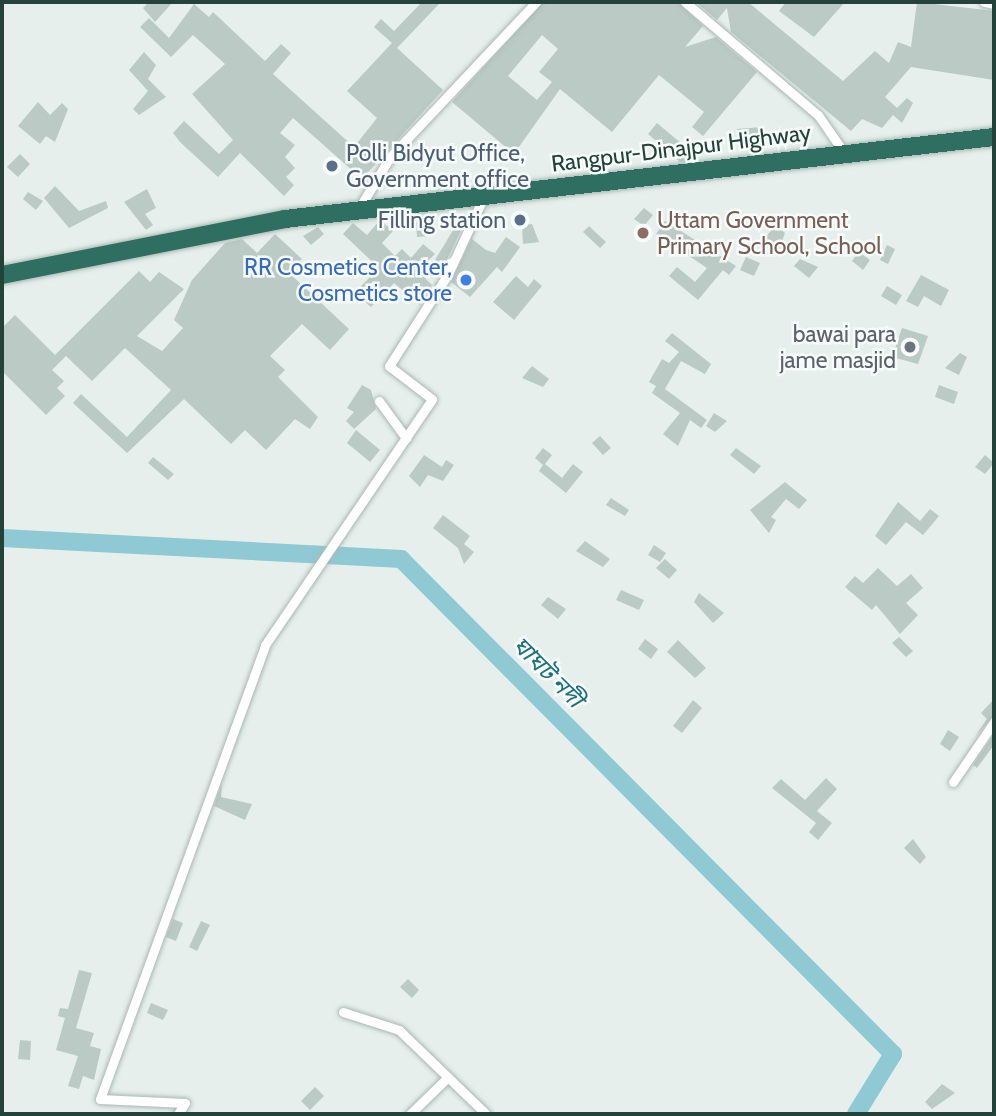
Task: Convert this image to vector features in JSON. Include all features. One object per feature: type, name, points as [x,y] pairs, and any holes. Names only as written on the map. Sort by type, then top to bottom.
[{"type":"highway","name":"Rangpur-Dinajpur Highway","points":[[2,275],[357,211],[994,136]]},
{"type":"street","points":[[357,211],[390,157],[536,2]]},
{"type":"street","points":[[685,2],[818,115],[845,154]]},
{"type":"street","points":[[984,2],[994,4]]},
{"type":"street","points":[[178,1114],[185,1103],[100,1099],[250,678],[287,607],[432,399],[389,366],[448,274],[485,195]]},
{"type":"street","points":[[379,401],[407,438]]},
{"type":"street","points":[[953,782],[994,722]]},
{"type":"street","points":[[344,1012],[399,1030],[486,1114]]},
{"type":"street","points":[[410,1114],[447,1078]]},
{"type":"building","points":[[149,2],[173,2],[155,22],[143,8]]},
{"type":"building","points":[[422,2],[441,2],[397,48],[443,90],[362,179],[293,118],[280,133],[295,145],[285,157],[295,168],[286,177],[294,185],[284,196],[240,153],[218,177],[180,142],[173,133],[184,121],[219,154],[233,140],[192,94],[225,64],[193,35],[171,57],[140,27],[149,18],[169,38],[194,4],[209,17],[213,12],[265,61],[281,44],[291,53],[273,74],[354,147],[377,118],[347,91],[392,43],[374,27],[381,19],[394,31]]},
{"type":"building","points":[[543,2],[678,2],[703,26],[685,47],[716,37],[757,72],[703,136],[692,127],[704,112],[659,75],[612,132],[560,89],[514,154],[452,102]],"holes":[[[542,35],[558,49],[539,72],[552,82],[537,100],[508,76]]]},
{"type":"building","points":[[696,2],[748,2],[843,81],[875,51],[889,63],[898,42],[911,47],[917,2],[994,11],[994,80],[911,67],[885,97],[897,108],[907,98],[913,103],[902,123],[893,115],[882,128],[862,119],[851,131],[731,32],[727,8],[717,20]]},
{"type":"building","points":[[786,2],[845,2],[814,37],[779,11]]},
{"type":"building","points":[[144,52],[156,65],[148,79],[166,97],[139,115],[133,109],[148,91],[129,70]]},
{"type":"building","points":[[38,102],[50,115],[62,103],[68,109],[55,142],[46,136],[40,144],[18,126]]},
{"type":"building","points":[[657,123],[694,154],[688,161],[680,162],[648,134]]},
{"type":"building","points":[[762,127],[764,139],[739,142],[737,129]]},
{"type":"building","points":[[20,154],[30,164],[18,177],[7,167]]},
{"type":"building","points":[[55,186],[79,211],[106,201],[108,208],[69,228],[44,198]]},
{"type":"building","points":[[147,189],[156,208],[145,214],[153,225],[146,230],[124,202]]},
{"type":"building","points":[[28,192],[43,201],[36,210],[23,199]]},
{"type":"building","points":[[644,208],[653,215],[644,226],[634,219]]},
{"type":"building","points":[[380,220],[393,231],[382,243],[395,256],[402,249],[411,258],[423,244],[435,254],[418,271],[432,285],[420,305],[394,283],[371,307],[364,301],[368,297],[359,288],[379,268],[343,234],[353,223],[367,235]]},
{"type":"building","points":[[416,220],[429,220],[429,236],[417,237]]},
{"type":"building","points":[[665,221],[736,266],[729,275],[723,270],[698,300],[669,276],[677,267],[695,282],[707,268],[656,234]]},
{"type":"building","points":[[532,224],[539,242],[523,244],[522,225]]},
{"type":"building","points":[[776,225],[785,233],[777,255],[761,242]]},
{"type":"building","points":[[589,226],[606,242],[600,248],[583,232]]},
{"type":"building","points":[[318,227],[324,234],[311,245],[303,236]]},
{"type":"building","points":[[455,227],[462,228],[444,266],[435,260]]},
{"type":"building","points":[[476,229],[472,239],[486,250],[495,253],[506,237],[520,247],[502,272],[497,267],[470,297],[451,282]]},
{"type":"building","points":[[275,234],[302,259],[289,273],[349,329],[330,350],[302,324],[270,356],[285,370],[278,377],[318,417],[310,429],[295,419],[266,450],[245,430],[231,444],[184,399],[127,453],[73,403],[81,394],[127,437],[171,390],[125,348],[92,381],[66,356],[52,370],[64,381],[57,388],[65,396],[46,415],[2,371],[2,328],[15,315],[55,355],[139,271],[150,282],[159,272],[184,289],[137,336],[162,351],[183,328],[174,320],[192,280],[225,243],[242,239],[257,253]]},
{"type":"building","points":[[887,245],[895,249],[888,264],[880,260]]},
{"type":"building","points":[[859,252],[870,260],[863,270],[852,261]]},
{"type":"building","points":[[746,257],[760,263],[754,276],[740,270]]},
{"type":"building","points":[[800,259],[818,267],[809,278],[794,266]]},
{"type":"building","points":[[921,275],[949,290],[941,306],[924,296],[918,307],[906,301]]},
{"type":"building","points":[[516,276],[528,287],[534,279],[542,286],[514,320],[493,302]]},
{"type":"building","points":[[887,286],[902,295],[896,305],[881,296]]},
{"type":"building","name":"bawai para jame masjid","points":[[902,328],[928,336],[918,364],[892,357]]},
{"type":"building","points":[[672,333],[711,364],[705,374],[681,361],[665,389],[707,420],[701,428],[690,420],[678,446],[663,434],[680,413],[652,393],[656,386],[649,382],[662,359],[669,363],[679,352],[665,341]]},
{"type":"building","points":[[960,353],[967,357],[959,375],[945,368]]},
{"type":"building","points":[[532,366],[549,379],[543,387],[522,378]]},
{"type":"building","points":[[362,385],[371,390],[376,409],[354,429],[346,421],[354,412],[347,408]]},
{"type":"building","points":[[939,385],[958,392],[954,404],[935,397]]},
{"type":"building","points":[[714,413],[727,421],[715,432],[706,426]]},
{"type":"building","points":[[356,430],[380,450],[370,462],[347,443]]},
{"type":"building","points":[[600,436],[611,448],[603,455],[592,443]]},
{"type":"building","points":[[543,448],[552,455],[545,464],[562,478],[573,464],[583,472],[566,493],[539,471],[543,465],[535,458]]},
{"type":"building","points":[[736,448],[761,466],[754,474],[730,455]]},
{"type":"building","points":[[424,455],[442,467],[446,460],[454,465],[443,481],[428,475],[420,487],[409,476]]},
{"type":"building","points":[[985,455],[994,463],[985,474],[975,467]]},
{"type":"building","points":[[153,457],[174,474],[168,480],[148,463]]},
{"type":"building","points":[[785,482],[807,500],[799,509],[786,499],[771,517],[776,520],[769,533],[750,510]]},
{"type":"building","points":[[611,498],[629,510],[625,516],[606,505]]},
{"type":"building","points":[[898,502],[920,521],[930,509],[939,516],[923,535],[906,522],[886,545],[875,536]]},
{"type":"building","points":[[443,515],[470,536],[464,544],[474,552],[464,564],[458,548],[433,528]]},
{"type":"building","points":[[585,541],[610,559],[603,567],[576,551]]},
{"type":"building","points":[[654,545],[666,553],[660,562],[648,555]]},
{"type":"building","points":[[665,559],[677,570],[669,579],[656,568]]},
{"type":"building","points":[[878,568],[897,586],[911,574],[923,588],[906,603],[918,615],[900,634],[876,605],[872,610],[845,587],[855,576],[863,583]]},
{"type":"building","points":[[621,590],[644,600],[639,610],[616,600]]},
{"type":"building","points":[[699,593],[724,613],[713,623],[694,602]]},
{"type":"building","points":[[548,597],[566,609],[558,619],[541,605]]},
{"type":"building","points":[[899,637],[913,651],[906,657],[892,643]]},
{"type":"building","points":[[645,639],[658,649],[651,659],[638,649]]},
{"type":"building","points":[[678,640],[706,668],[695,678],[667,652]]},
{"type":"building","points":[[994,699],[994,715],[975,737],[987,719],[981,713]]},
{"type":"building","points":[[693,700],[702,708],[682,733],[673,726]]},
{"type":"building","points":[[948,730],[959,737],[950,751],[940,744]]},
{"type":"building","points":[[994,734],[994,745],[977,768],[973,765]]},
{"type":"building","points":[[826,778],[837,789],[817,811],[832,823],[818,840],[809,832],[816,823],[772,788],[781,779],[805,800]]},
{"type":"building","points":[[222,783],[221,797],[252,804],[245,820],[214,806]]},
{"type":"building","points":[[913,839],[926,857],[920,864],[904,848]]},
{"type":"building","points":[[173,919],[183,923],[176,941],[166,937]]},
{"type":"building","points":[[201,921],[210,925],[197,951],[189,947]]},
{"type":"building","points":[[79,970],[92,973],[76,1028],[94,1033],[90,1046],[101,1049],[94,1080],[83,1076],[79,1089],[68,1086],[78,1056],[56,1050],[65,1018],[58,1016],[60,1008],[68,1009]]},
{"type":"building","points":[[408,979],[419,990],[412,998],[400,987]]},
{"type":"building","points":[[151,1003],[168,1010],[163,1020],[147,1013]]},
{"type":"building","points":[[20,1040],[31,1041],[30,1060],[18,1059]]},
{"type":"building","points":[[942,1084],[955,1093],[932,1109],[925,1102]]},
{"type":"building","points":[[315,1087],[324,1096],[310,1110],[301,1101]]},
{"type":"waterway","name":"ঘাঘট নদী","points":[[2,538],[401,559],[893,1054],[856,1114]]},
{"type":"place","name":"Polli Bidyut Office, Government office","points":[[332,166]]},
{"type":"place","name":"Filling station","points":[[520,220]]},
{"type":"place","name":"Uttam Government Primary School, School","points":[[643,233]]},
{"type":"place","name":"RR Cosmetics Center, Cosmetics store","points":[[466,280]]},
{"type":"place","name":"bawai para jame masjid","points":[[910,347]]}]
